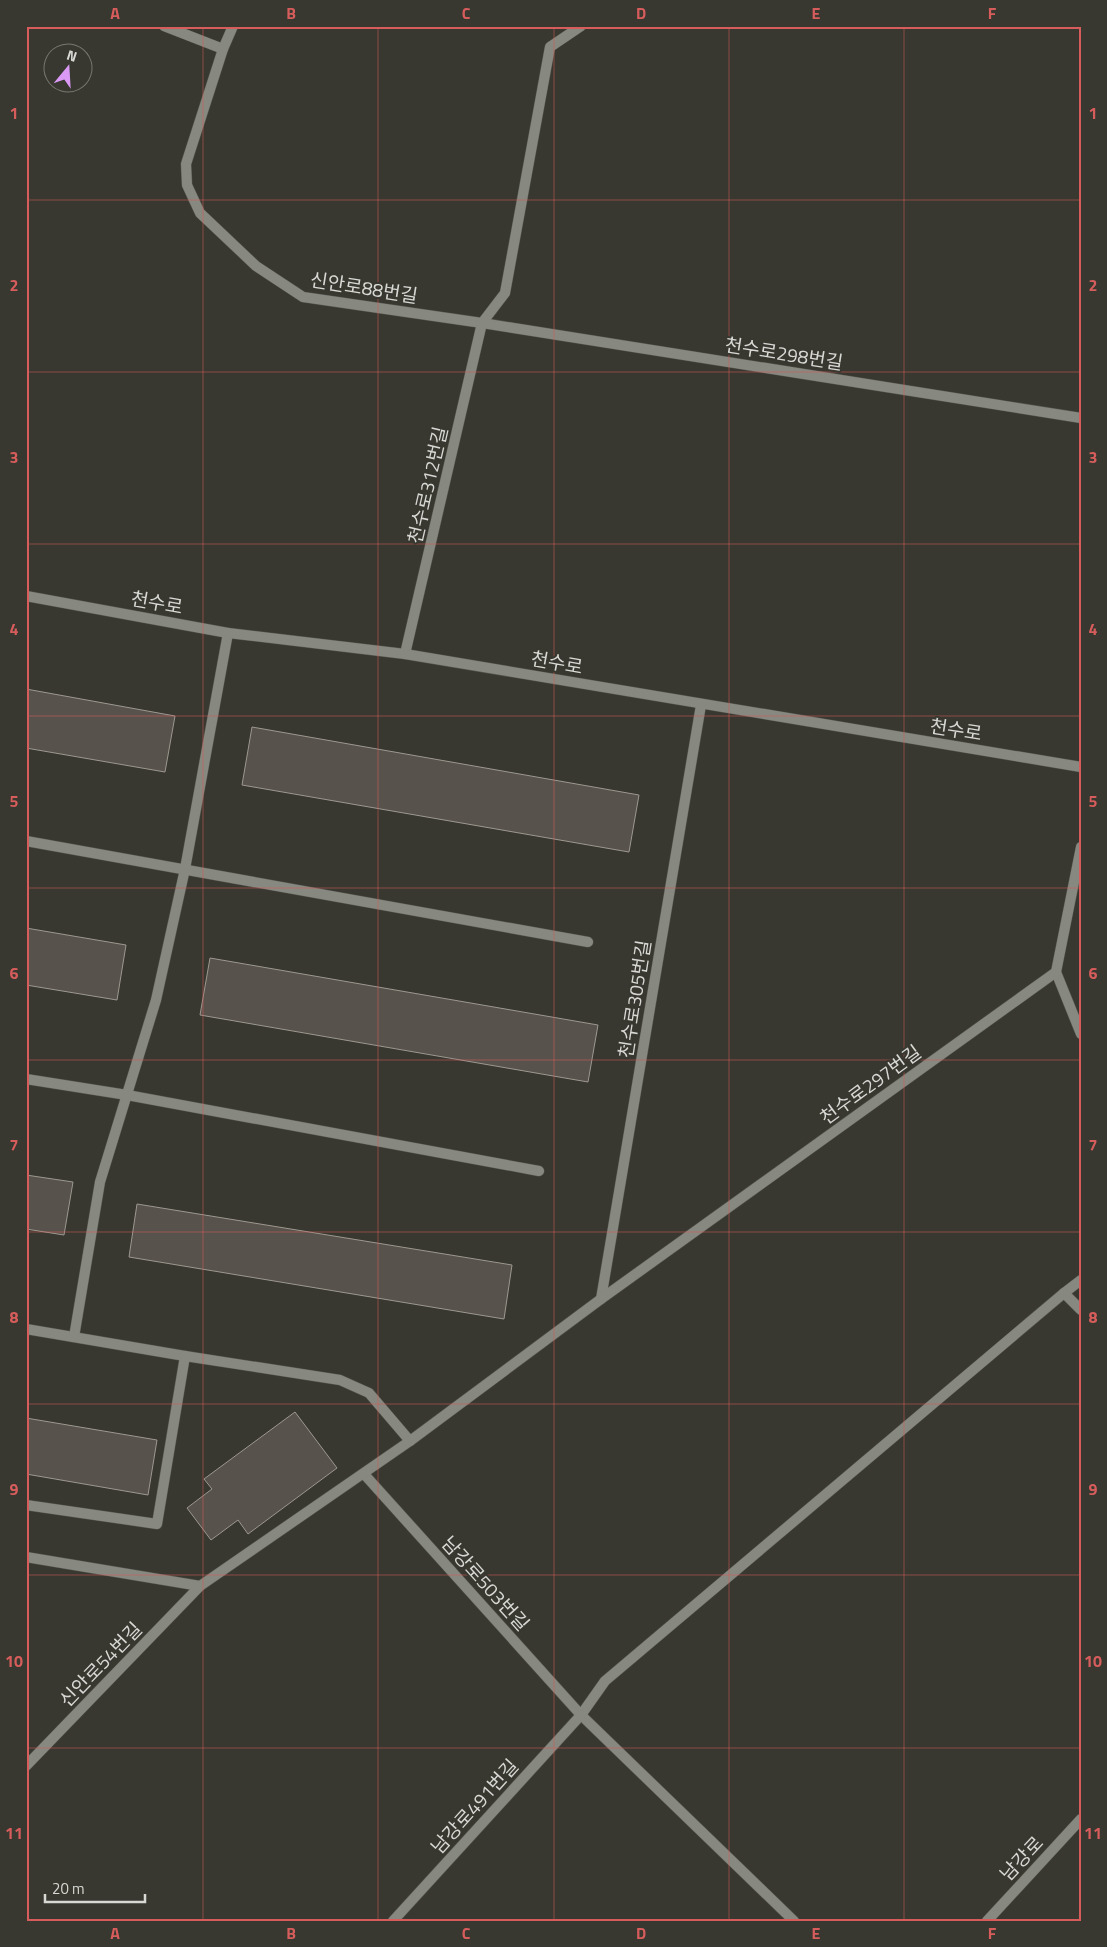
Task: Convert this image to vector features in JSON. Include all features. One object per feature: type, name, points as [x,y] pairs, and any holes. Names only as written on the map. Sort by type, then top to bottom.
[{"type":"street","points":[[164,26],[223,49]]},
{"type":"street","name":"신안로88번길","points":[[233,26],[223,49],[186,164],[187,185],[200,213],[256,266],[304,297],[482,323]]},
{"type":"street","points":[[482,323],[506,293],[550,47],[581,26]]},
{"type":"street","name":"천수로298번길","points":[[482,323],[1081,418]]},
{"type":"street","name":"천수로312번길","points":[[405,654],[482,323]]},
{"type":"street","name":"천수로","points":[[26,596],[228,633],[405,654],[1081,767]]},
{"type":"street","points":[[74,1337],[100,1182],[156,1000],[185,869],[228,633]]},
{"type":"street","name":"천수로305번길","points":[[601,1299],[701,705]]},
{"type":"street","points":[[26,841],[588,942]]},
{"type":"street","points":[[1081,847],[1056,972],[1081,1034]]},
{"type":"street","name":"천수로297번길","points":[[601,1299],[1056,972]]},
{"type":"street","points":[[26,1079],[540,1171]]},
{"type":"street","name":"남강로491번길","points":[[394,1921],[581,1716],[605,1681],[1081,1280]]},
{"type":"street","points":[[1064,1293],[1081,1310]]},
{"type":"street","points":[[364,1474],[410,1442],[601,1299]]},
{"type":"street","points":[[26,1329],[340,1380],[369,1393],[410,1442]]},
{"type":"street","points":[[26,1505],[156,1524],[185,1356]]},
{"type":"street","name":"남강로503번길","points":[[364,1474],[581,1716],[794,1921]]},
{"type":"street","name":"신안로54번길","points":[[26,1766],[200,1586],[364,1474]]},
{"type":"street","points":[[26,1557],[200,1586]]},
{"type":"street","name":"남강로","points":[[987,1921],[1081,1819]]},
{"type":"path","points":[[1077,1921],[1081,1915]]},
{"type":"building","points":[[26,689],[175,716],[165,772],[26,748]]},
{"type":"building","points":[[252,727],[639,795],[629,852],[242,785]]},
{"type":"building","points":[[26,928],[126,945],[117,1000],[26,985]]},
{"type":"building","points":[[210,958],[598,1025],[588,1082],[200,1015]]},
{"type":"building","points":[[26,1175],[73,1182],[64,1235],[26,1229]]},
{"type":"building","points":[[137,1204],[512,1265],[504,1319],[129,1257]]},
{"type":"building","points":[[295,1412],[337,1468],[248,1534],[238,1520],[211,1540],[187,1508],[212,1489],[204,1479]]},
{"type":"building","points":[[26,1418],[157,1440],[148,1495],[26,1474]]}]
